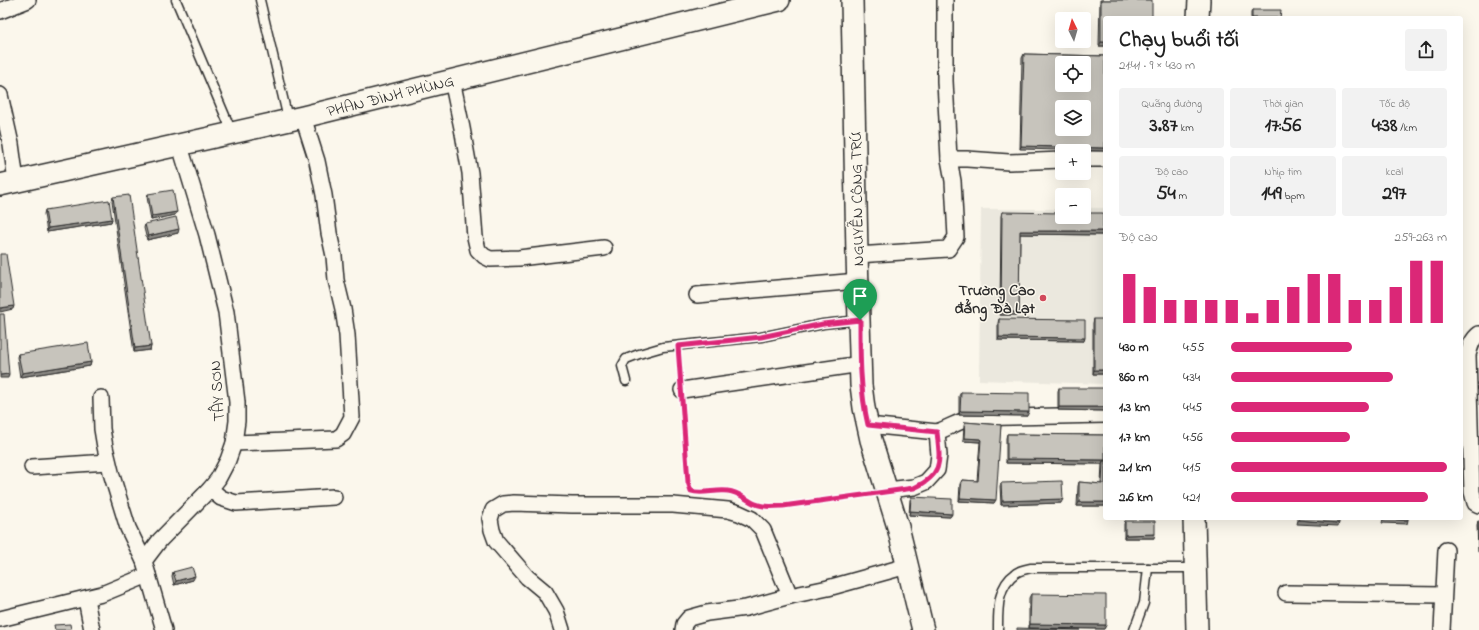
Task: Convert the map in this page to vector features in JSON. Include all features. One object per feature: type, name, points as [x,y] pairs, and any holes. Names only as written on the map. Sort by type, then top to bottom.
[{"type":"street","points":[[0,11],[28,0]]},
{"type":"street","name":"PHAN ĐÌNH PHÙNG","points":[[8,183],[296,119],[779,0]]},
{"type":"street","name":"NGUYỄN CÔNG TRỨ","points":[[852,0],[861,385],[868,425],[898,527],[923,630]]},
{"type":"street","points":[[857,255],[948,249],[956,237],[949,159],[945,82],[945,0]]},
{"type":"street","points":[[1198,16],[1199,0]]},
{"type":"street","points":[[452,80],[470,173],[475,237],[478,250],[490,259],[519,258],[604,248]]},
{"type":"street","points":[[0,95],[11,144],[8,183]]},
{"type":"street","points":[[234,444],[336,439],[343,434],[352,417],[347,335],[336,280],[334,256],[329,233],[324,195],[317,160],[296,119]]},
{"type":"street","name":"TÂY SƠN","points":[[146,568],[160,540],[218,479],[234,444],[237,402],[226,312],[207,235],[180,146]]},
{"type":"street","points":[[949,159],[1009,162],[1055,160]]},
{"type":"street","points":[[1091,160],[1103,159]]},
{"type":"street","points":[[696,295],[858,281]]},
{"type":"street","points":[[1479,334],[1473,340],[1468,355],[1472,492],[1474,503],[1479,505]]},
{"type":"street","points":[[682,390],[861,364]]},
{"type":"street","points":[[101,398],[102,429],[108,462],[128,528],[146,568],[164,630]]},
{"type":"street","points":[[868,425],[937,432],[959,421],[970,418],[1103,415]]},
{"type":"street","points":[[887,490],[914,488],[926,482],[937,470],[939,455],[937,432]]},
{"type":"street","points":[[32,467],[108,462]]},
{"type":"street","points":[[210,489],[221,498],[236,503],[334,497]]},
{"type":"street","points":[[562,630],[556,610],[545,592],[527,576],[496,541],[490,518],[493,510],[503,504],[673,505],[728,510],[739,513],[752,519],[763,530],[790,596]]},
{"type":"street","points":[[1194,520],[1197,630]]},
{"type":"street","points":[[1442,630],[1446,550]]},
{"type":"street","points":[[683,630],[684,624],[689,618],[707,613],[746,608],[790,596],[828,588],[907,566]]},
{"type":"street","points":[[0,619],[102,594],[146,568]]},
{"type":"street","points":[[1286,593],[1444,595]]},
{"type":"street","points":[[86,598],[92,630]]},
{"type":"lane","points":[[176,0],[233,133]]},
{"type":"lane","points":[[260,0],[296,119]]},
{"type":"lane","points":[[626,381],[622,366],[626,359],[663,347],[761,337],[823,324],[860,320]]},
{"type":"lane","points":[[998,630],[998,603],[1005,583],[1017,572],[1031,568],[1195,568]]},
{"type":"lane","points":[[1134,630],[1144,603],[1148,568]]},
{"type":"path","points":[[678,346],[688,482],[691,491],[700,493],[720,490],[730,491],[740,494],[756,505],[764,506],[808,503],[887,490]]},
{"type":"shaded area","name":"Trường Cao đẳng Đà Lạt","points":[[1091,208],[1103,208],[1103,384],[979,380],[981,209],[1055,209],[1055,224],[1091,224]]},
{"type":"building","points":[[1101,0],[1152,0],[1152,16],[1103,16],[1103,42],[1101,42]]},
{"type":"building","points":[[1252,10],[1281,10],[1280,16],[1252,16]]},
{"type":"building","points":[[1024,54],[1103,56],[1103,148],[1091,148],[1091,144],[1055,144],[1055,147],[1021,146]]},
{"type":"building","points":[[173,190],[177,212],[152,216],[148,194]]},
{"type":"building","points":[[129,195],[151,346],[135,348],[113,197]]},
{"type":"building","points":[[109,200],[112,219],[48,228],[45,210]]},
{"type":"building","points":[[1002,212],[1055,213],[1055,224],[1091,224],[1091,213],[1103,213],[1103,231],[1020,231],[1019,312],[1001,312]]},
{"type":"building","points":[[176,217],[179,229],[148,236],[145,224]]},
{"type":"building","points":[[0,254],[6,254],[14,306],[0,308]]},
{"type":"building","points":[[0,314],[4,314],[9,374],[0,375]]},
{"type":"building","points":[[999,319],[1085,320],[1085,338],[999,337]]},
{"type":"building","points":[[1094,319],[1103,319],[1103,370],[1094,370]]},
{"type":"building","points":[[88,343],[91,362],[22,373],[18,354]]},
{"type":"building","points":[[1059,388],[1103,388],[1103,407],[1059,407]]},
{"type":"building","points":[[961,392],[1029,393],[1029,412],[960,411]]},
{"type":"building","points":[[965,422],[1001,425],[996,500],[960,498],[962,480],[978,481],[981,439],[964,438]]},
{"type":"building","points":[[1007,434],[1103,435],[1103,460],[1007,459]]},
{"type":"building","points":[[1103,461],[1103,502],[1079,502],[1079,482],[1102,484]]},
{"type":"building","points":[[1062,481],[1063,499],[1002,501],[1001,483]]},
{"type":"building","points":[[911,497],[952,499],[952,514],[910,511]]},
{"type":"building","points":[[1298,520],[1339,520],[1339,523]]},
{"type":"building","points":[[1125,521],[1155,521],[1155,534],[1125,535]]},
{"type":"building","points":[[1478,521],[1479,521],[1479,549]]},
{"type":"building","points":[[192,567],[195,576],[176,581],[173,572]]},
{"type":"building","points":[[1031,594],[1106,595],[1106,625],[1030,624]]},
{"type":"building","points":[[70,624],[71,630],[55,630],[54,625]]},
{"type":"building","points":[[1017,628],[1080,630],[1017,630]]},
{"type":"place","name":"Trường Cao đẳng Đà Lạt","points":[[1043,298]]},
{"type":"route","points":[[860,320],[861,385],[868,425],[937,432],[939,455],[937,470],[926,482],[914,488],[887,490],[783,506],[756,505],[740,494],[730,491],[720,490],[700,493],[691,491],[688,486],[678,346],[761,337],[823,324],[860,320]]}]
